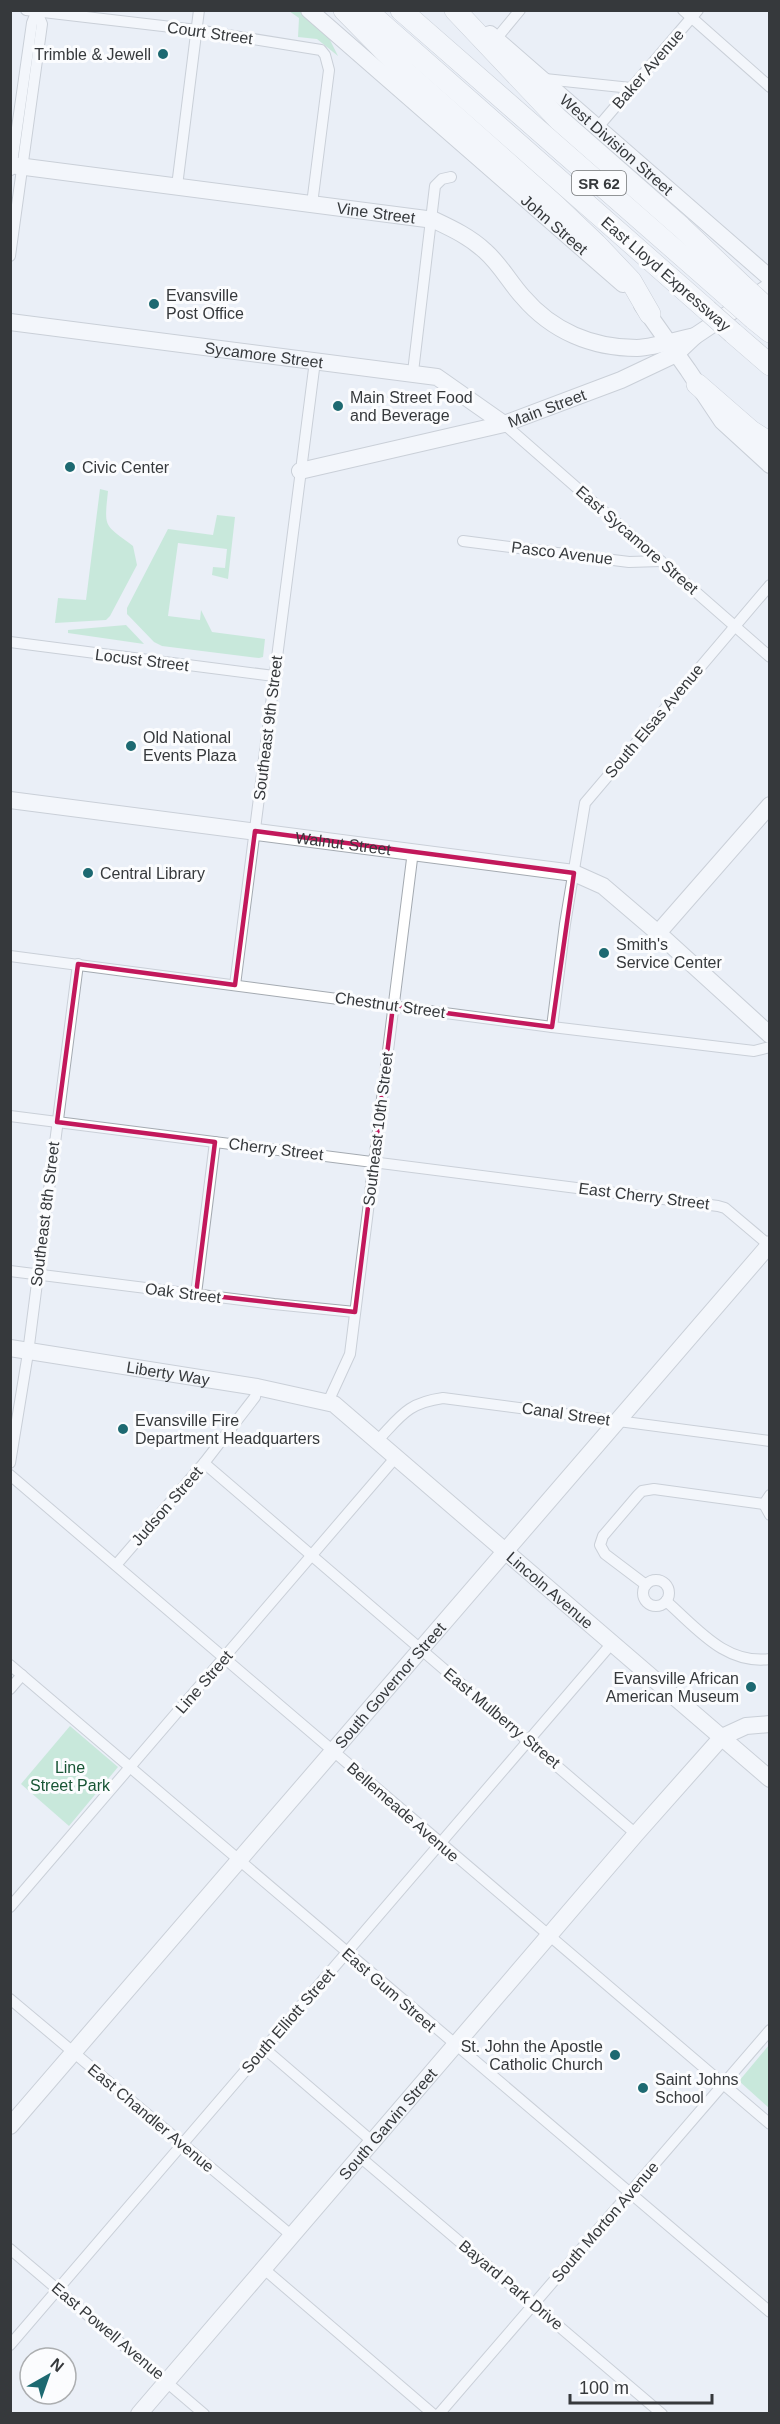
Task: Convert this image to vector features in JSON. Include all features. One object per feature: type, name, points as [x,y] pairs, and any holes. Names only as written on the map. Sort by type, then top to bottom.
[{"type":"highway","points":[[344,10],[401,68],[596,244],[631,281],[650,314]]},
{"type":"highway","name":"East Lloyd Expressway","points":[[366,10],[770,365]]},
{"type":"highway","name":"East Lloyd Expressway","points":[[401,10],[765,318]]},
{"type":"highway","points":[[454,10],[566,126],[681,227],[737,292]]},
{"type":"highway","points":[[697,384],[752,431],[770,443]]},
{"type":"main road","name":"John Street","points":[[309,10],[624,285],[650,314],[722,421],[770,465]]},
{"type":"main road","name":"West Division Street","points":[[465,10],[539,78],[770,278]]},
{"type":"main road","name":"Vine Street","points":[[14,167],[431,219],[455,230],[487,253],[536,311],[563,331],[593,343],[621,347],[671,348],[695,336],[770,286]]},
{"type":"main road","name":"Sycamore Street","points":[[10,322],[413,372],[437,377],[504,424]]},
{"type":"main road","name":"Main Street","points":[[300,471],[504,424],[621,380],[671,348]]},
{"type":"main road","name":"Walnut Street","points":[[10,800],[574,873],[603,886],[770,1035]]},
{"type":"main road","points":[[658,933],[770,805]]},
{"type":"main road","name":"South Governor Street","points":[[10,2126],[419,1648],[769,1245]]},
{"type":"main road","name":"Liberty Way","points":[[10,1348],[25,1350],[28,1353],[257,1388],[328,1402]]},
{"type":"main road","name":"Lincoln Avenue","points":[[328,1402],[613,1642],[770,1779]]},
{"type":"main road","name":"South Garvin Street","points":[[139,2414],[291,2235],[456,2047],[636,1834],[722,1737],[746,1726],[770,1724]]},
{"type":"street","points":[[177,186],[199,10]]},
{"type":"street","points":[[496,39],[520,10]]},
{"type":"street","points":[[10,256],[14,167],[42,24],[33,11]]},
{"type":"street","name":"Court Street","points":[[33,11],[197,30],[321,50],[325,55],[329,70],[312,204]]},
{"type":"street","points":[[691,13],[770,87]]},
{"type":"street","name":"Baker Avenue","points":[[598,127],[691,13]]},
{"type":"street","points":[[539,78],[631,88]]},
{"type":"street","points":[[413,372],[435,186],[442,179],[451,177]]},
{"type":"street","name":"Southeast 9th Street","points":[[235,985],[315,361]]},
{"type":"street","name":"East Sycamore Street","points":[[504,424],[770,657]]},
{"type":"street","name":"Pasco Avenue","points":[[463,541],[629,562],[661,561]]},
{"type":"street","name":"South Elsas Avenue","points":[[552,1027],[565,924],[585,803],[770,585]]},
{"type":"street","name":"Locust Street","points":[[10,642],[274,676]]},
{"type":"street","name":"Southeast 10th Street","points":[[328,1402],[346,1365],[355,1311],[413,851]]},
{"type":"street","name":"Chestnut Street","points":[[10,956],[552,1027],[754,1051],[770,1047]]},
{"type":"street","name":"Southeast 8th Street","points":[[10,1463],[28,1353],[36,1274],[78,964]]},
{"type":"street","name":"Cherry Street","points":[[10,1116],[541,1183]]},
{"type":"street","points":[[196,1294],[215,1142]]},
{"type":"street","name":"East Cherry Street","points":[[541,1183],[718,1206],[725,1208],[769,1245]]},
{"type":"street","name":"Oak Street","points":[[10,1271],[355,1311]]},
{"type":"street","name":"Judson Street","points":[[116,1565],[204,1463],[255,1397],[257,1388]]},
{"type":"street","name":"Canal Street","points":[[377,1441],[410,1408],[424,1401],[443,1398],[770,1441]]},
{"type":"street","name":"Line Street","points":[[10,1906],[225,1659],[396,1457]]},
{"type":"street","name":"East Mulberry Street","points":[[204,1463],[636,1834]]},
{"type":"street","name":"Bellemeade Avenue","points":[[10,1475],[770,2124]]},
{"type":"street","points":[[646,1585],[605,1554],[600,1545],[603,1536],[642,1491],[654,1489],[766,1499],[766,1513],[770,1515]]},
{"type":"street","points":[[655,1581],[664,1583],[669,1592],[666,1601],[657,1606],[648,1603],[644,1594],[646,1585],[655,1581]]},
{"type":"street","points":[[666,1601],[723,1652],[748,1660],[770,1659]]},
{"type":"street","name":"South Elliott Street","points":[[10,2345],[613,1642]]},
{"type":"street","name":"East Gum Street","points":[[10,1665],[770,2312]]},
{"type":"street","points":[[10,1689],[22,1675]]},
{"type":"street","name":"East Chandler Avenue","points":[[10,1999],[291,2235]]},
{"type":"street","name":"South Morton Avenue","points":[[439,2414],[770,2030]]},
{"type":"street","points":[[265,2049],[373,2142]]},
{"type":"street","name":"Bayard Park Drive","points":[[360,2157],[662,2414]]},
{"type":"street","name":"East Powell Avenue","points":[[10,2249],[204,2414]]},
{"type":"street","points":[[264,2269],[433,2414]]},
{"type":"highlighted area","points":[[255,831],[574,873],[552,1027],[393,1006],[355,1312],[196,1294],[215,1142],[57,1122],[78,964],[235,985]]},
{"type":"green space","points":[[289,11],[300,11],[327,34],[338,56],[317,39],[298,37],[299,18]]},
{"type":"green space","points":[[100,489],[108,491],[106,513],[108,524],[133,546],[137,565],[106,620],[55,623],[58,598],[86,600]]},
{"type":"green space","points":[[217,515],[235,517],[228,579],[212,575],[213,567],[225,568],[227,549],[178,543],[168,616],[200,620],[201,610],[212,632],[265,639],[263,657],[162,646],[154,642],[127,614],[127,608],[168,529],[213,535]]},
{"type":"green space","points":[[126,625],[144,644],[68,633],[68,630]]},
{"type":"green space","name":"Line Street Park","points":[[70,1726],[118,1767],[69,1826],[21,1784]]},
{"type":"green space","points":[[769,2045],[769,2108],[739,2081]]},
{"type":"place","name":"Trimble & Jewell","points":[[163,54]]},
{"type":"place","name":"Evansville Post Office","points":[[154,304]]},
{"type":"place","name":"Main Street Food and Beverage","points":[[338,406]]},
{"type":"place","name":"Civic Center","points":[[70,467]]},
{"type":"place","name":"Old National Events Plaza","points":[[131,746]]},
{"type":"place","name":"Central Library","points":[[88,873]]},
{"type":"place","name":"Smith's Service Center","points":[[604,953]]},
{"type":"place","name":"Evansville Fire Department Headquarters","points":[[123,1429]]},
{"type":"place","name":"Evansville African American Museum","points":[[751,1687]]},
{"type":"place","name":"St. John the Apostle Catholic Church","points":[[615,2055]]},
{"type":"place","name":"Saint Johns School","points":[[643,2088]]}]
